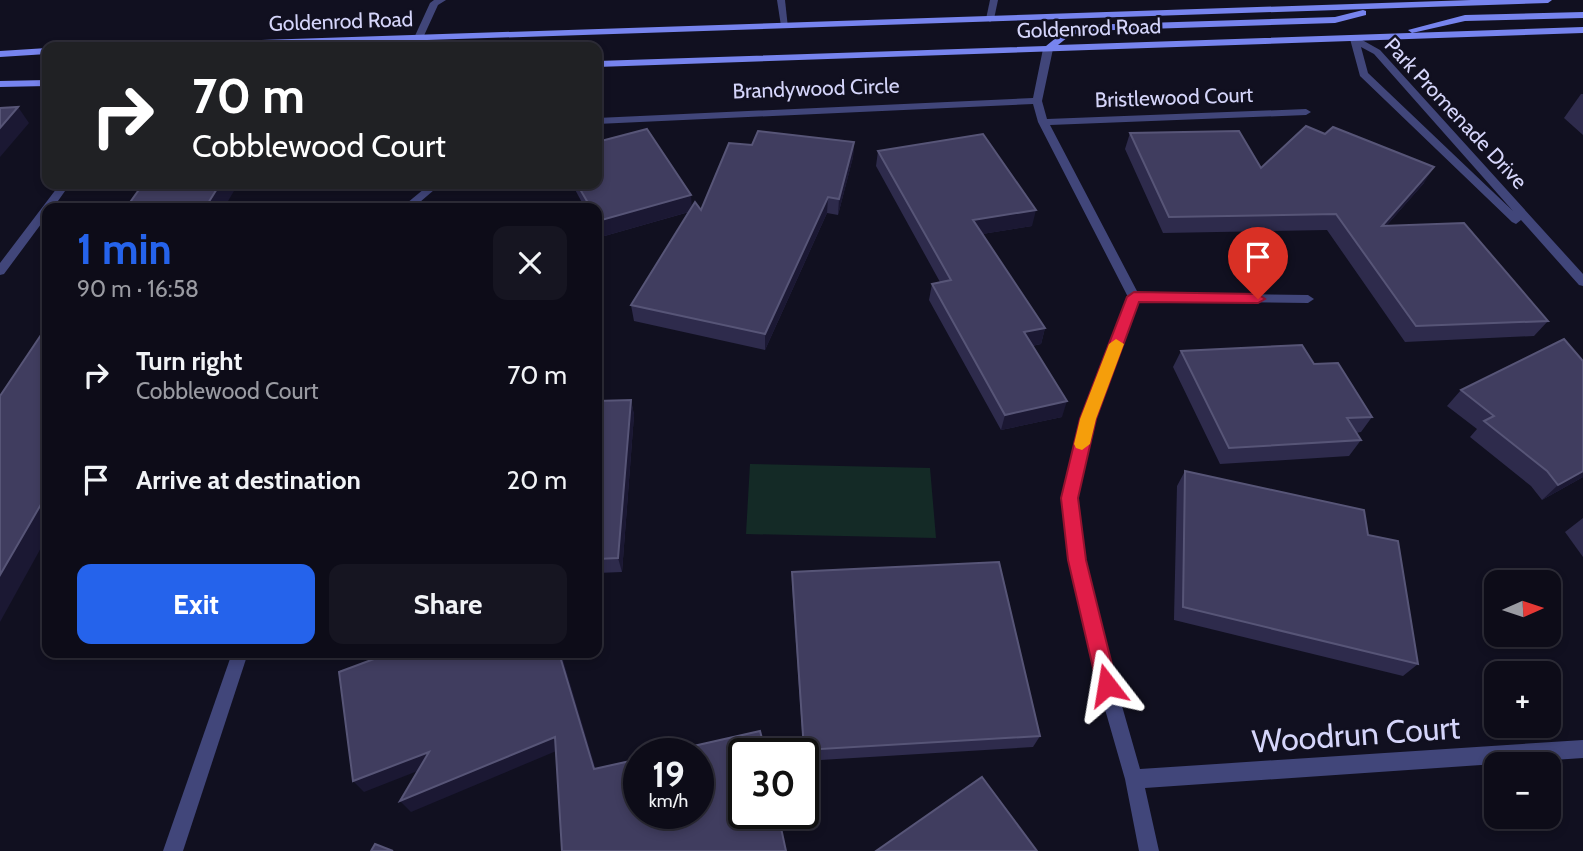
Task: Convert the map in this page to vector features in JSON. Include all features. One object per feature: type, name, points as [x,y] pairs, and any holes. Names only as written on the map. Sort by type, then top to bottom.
[{"type":"main road","name":"Goldenrod Road","points":[[307,42],[1392,3],[1548,0]]},
{"type":"main road","points":[[1048,48],[1083,28],[1335,20],[1392,3]]},
{"type":"main road","points":[[1380,38],[1465,18],[1583,15]]},
{"type":"main road","name":"Goldenrod Road","points":[[602,64],[1583,30]]},
{"type":"main road","points":[[0,53],[42,51]]},
{"type":"main road","points":[[0,85],[42,83]]},
{"type":"street","points":[[419,38],[434,3],[442,0]]},
{"type":"street","points":[[781,0],[785,26]]},
{"type":"street","points":[[990,19],[994,0]]},
{"type":"street","name":"Park Promenade Drive","points":[[1355,39],[1363,74],[1434,145],[1580,279]]},
{"type":"street","name":"Park Promenade Drive","points":[[1355,39],[1377,52],[1580,279]]},
{"type":"street","points":[[1048,48],[1037,101],[1043,122],[1134,297],[1088,419],[1070,498],[1077,560],[1107,685],[1134,779],[1149,851]]},
{"type":"street","name":"Brandywood Circle","points":[[602,121],[1037,101]]},
{"type":"street","name":"Bristlewood Court","points":[[1043,122],[1306,112]]},
{"type":"street","points":[[412,203],[430,189]]},
{"type":"street","points":[[0,271],[42,215]]},
{"type":"street","points":[[1134,297],[1308,299]]},
{"type":"street","points":[[173,851],[238,658]]},
{"type":"street","name":"Woodrun Court","points":[[1134,779],[1583,749]]},
{"type":"green space","points":[[750,464],[930,468],[936,538],[746,534]]},
{"type":"building","points":[[18,107],[0,128],[0,108]]},
{"type":"building","points":[[1306,126],[1325,134],[1333,127],[1434,167],[1382,226],[1464,223],[1548,321],[1416,326],[1336,214],[1169,217],[1130,133],[1239,131],[1261,168]]},
{"type":"building","points":[[647,129],[691,195],[602,220],[602,203],[588,203],[580,189],[602,189],[602,141]]},
{"type":"building","points":[[758,131],[854,142],[839,199],[828,197],[765,334],[631,305],[695,202],[701,210],[729,143],[752,145]]},
{"type":"building","points":[[983,134],[1036,210],[973,220],[1045,328],[1024,332],[1067,401],[1005,415],[932,284],[951,280],[878,151]]},
{"type":"building","points":[[139,189],[217,189],[208,203],[130,203]]},
{"type":"building","points":[[42,333],[42,503],[0,575],[0,396]]},
{"type":"building","points":[[1564,339],[1583,361],[1583,471],[1558,485],[1547,471],[1484,421],[1494,416],[1461,390]]},
{"type":"building","points":[[1302,345],[1314,364],[1338,363],[1372,417],[1347,418],[1361,440],[1229,448],[1181,351]]},
{"type":"building","points":[[631,400],[618,558],[602,559],[602,401]]},
{"type":"building","points":[[1185,471],[1364,510],[1368,535],[1398,541],[1418,664],[1183,607]]},
{"type":"building","points":[[999,562],[1040,736],[819,749],[819,738],[803,738],[792,572]]},
{"type":"building","points":[[377,658],[561,658],[594,769],[623,763],[623,829],[714,829],[714,741],[728,738],[728,829],[781,829],[786,851],[562,851],[555,737],[400,801],[429,752],[353,781],[339,672]]},
{"type":"building","points":[[760,731],[762,738],[729,738]]},
{"type":"building","points":[[982,777],[1037,851],[876,851]]},
{"type":"building","points":[[375,844],[393,851],[371,851]]},
{"type":"slow traffic","points":[[1082,444],[1088,419],[1116,344]]},
{"type":"route","points":[[1107,685],[1077,560],[1070,498],[1088,419],[1134,297],[1258,299]]}]
